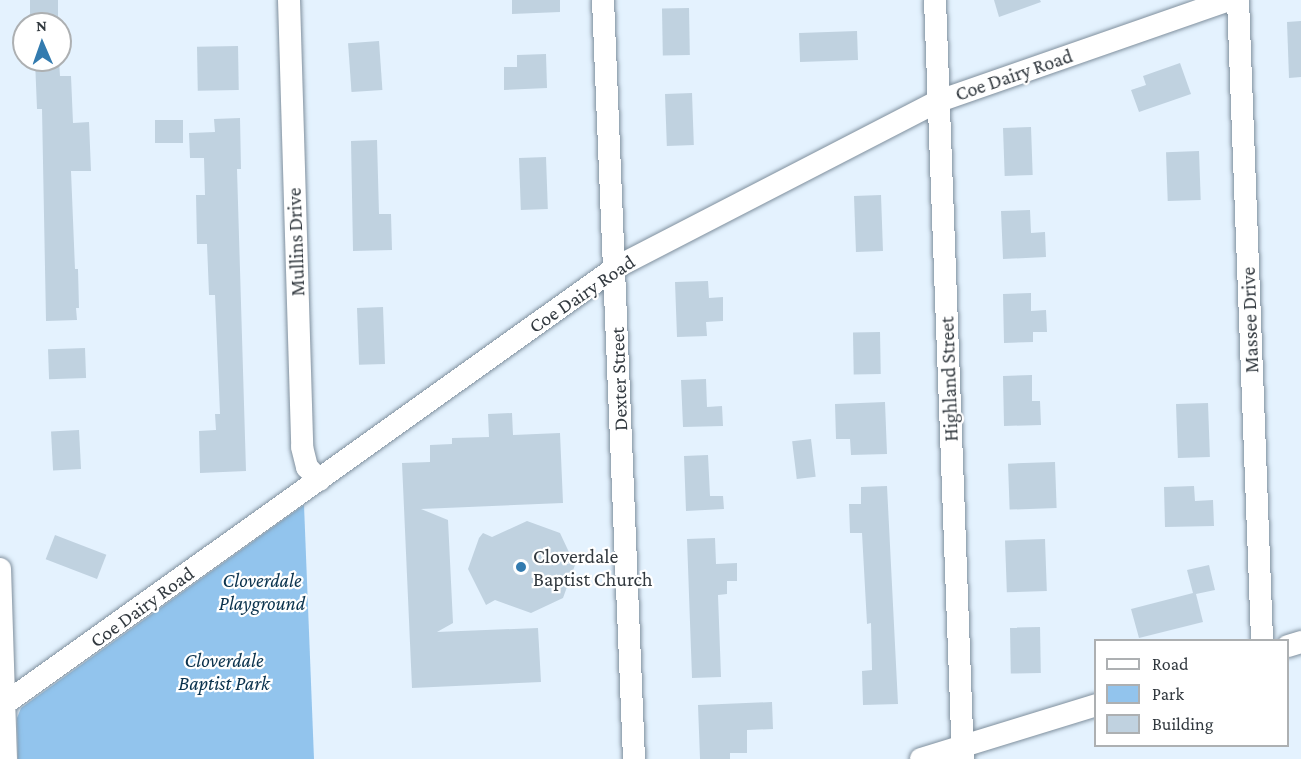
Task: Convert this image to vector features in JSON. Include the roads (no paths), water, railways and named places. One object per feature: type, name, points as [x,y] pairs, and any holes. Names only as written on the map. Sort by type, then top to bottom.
[{"type":"street","name":"Mullins Drive","points":[[289,0],[302,447],[308,467],[318,480]]},
{"type":"street","name":"Dexter Street","points":[[603,0],[634,759]]},
{"type":"street","name":"Highland Street","points":[[935,0],[963,753]]},
{"type":"street","name":"Coe Dairy Road","points":[[2,706],[615,268],[939,101],[1229,0]]},
{"type":"street","name":"Massee Drive","points":[[1238,0],[1262,639]]},
{"type":"street","points":[[0,569],[2,706],[6,759]]},
{"type":"street","points":[[921,759],[963,753],[1094,705]]},
{"type":"place","name":"Cloverdale Baptist Church","points":[[521,567]]},
{"type":"park label","name":"Cloverdale Playground","points":[[262,592]]},
{"type":"park label","name":"Cloverdale Baptist Park","points":[[224,672]]}]
